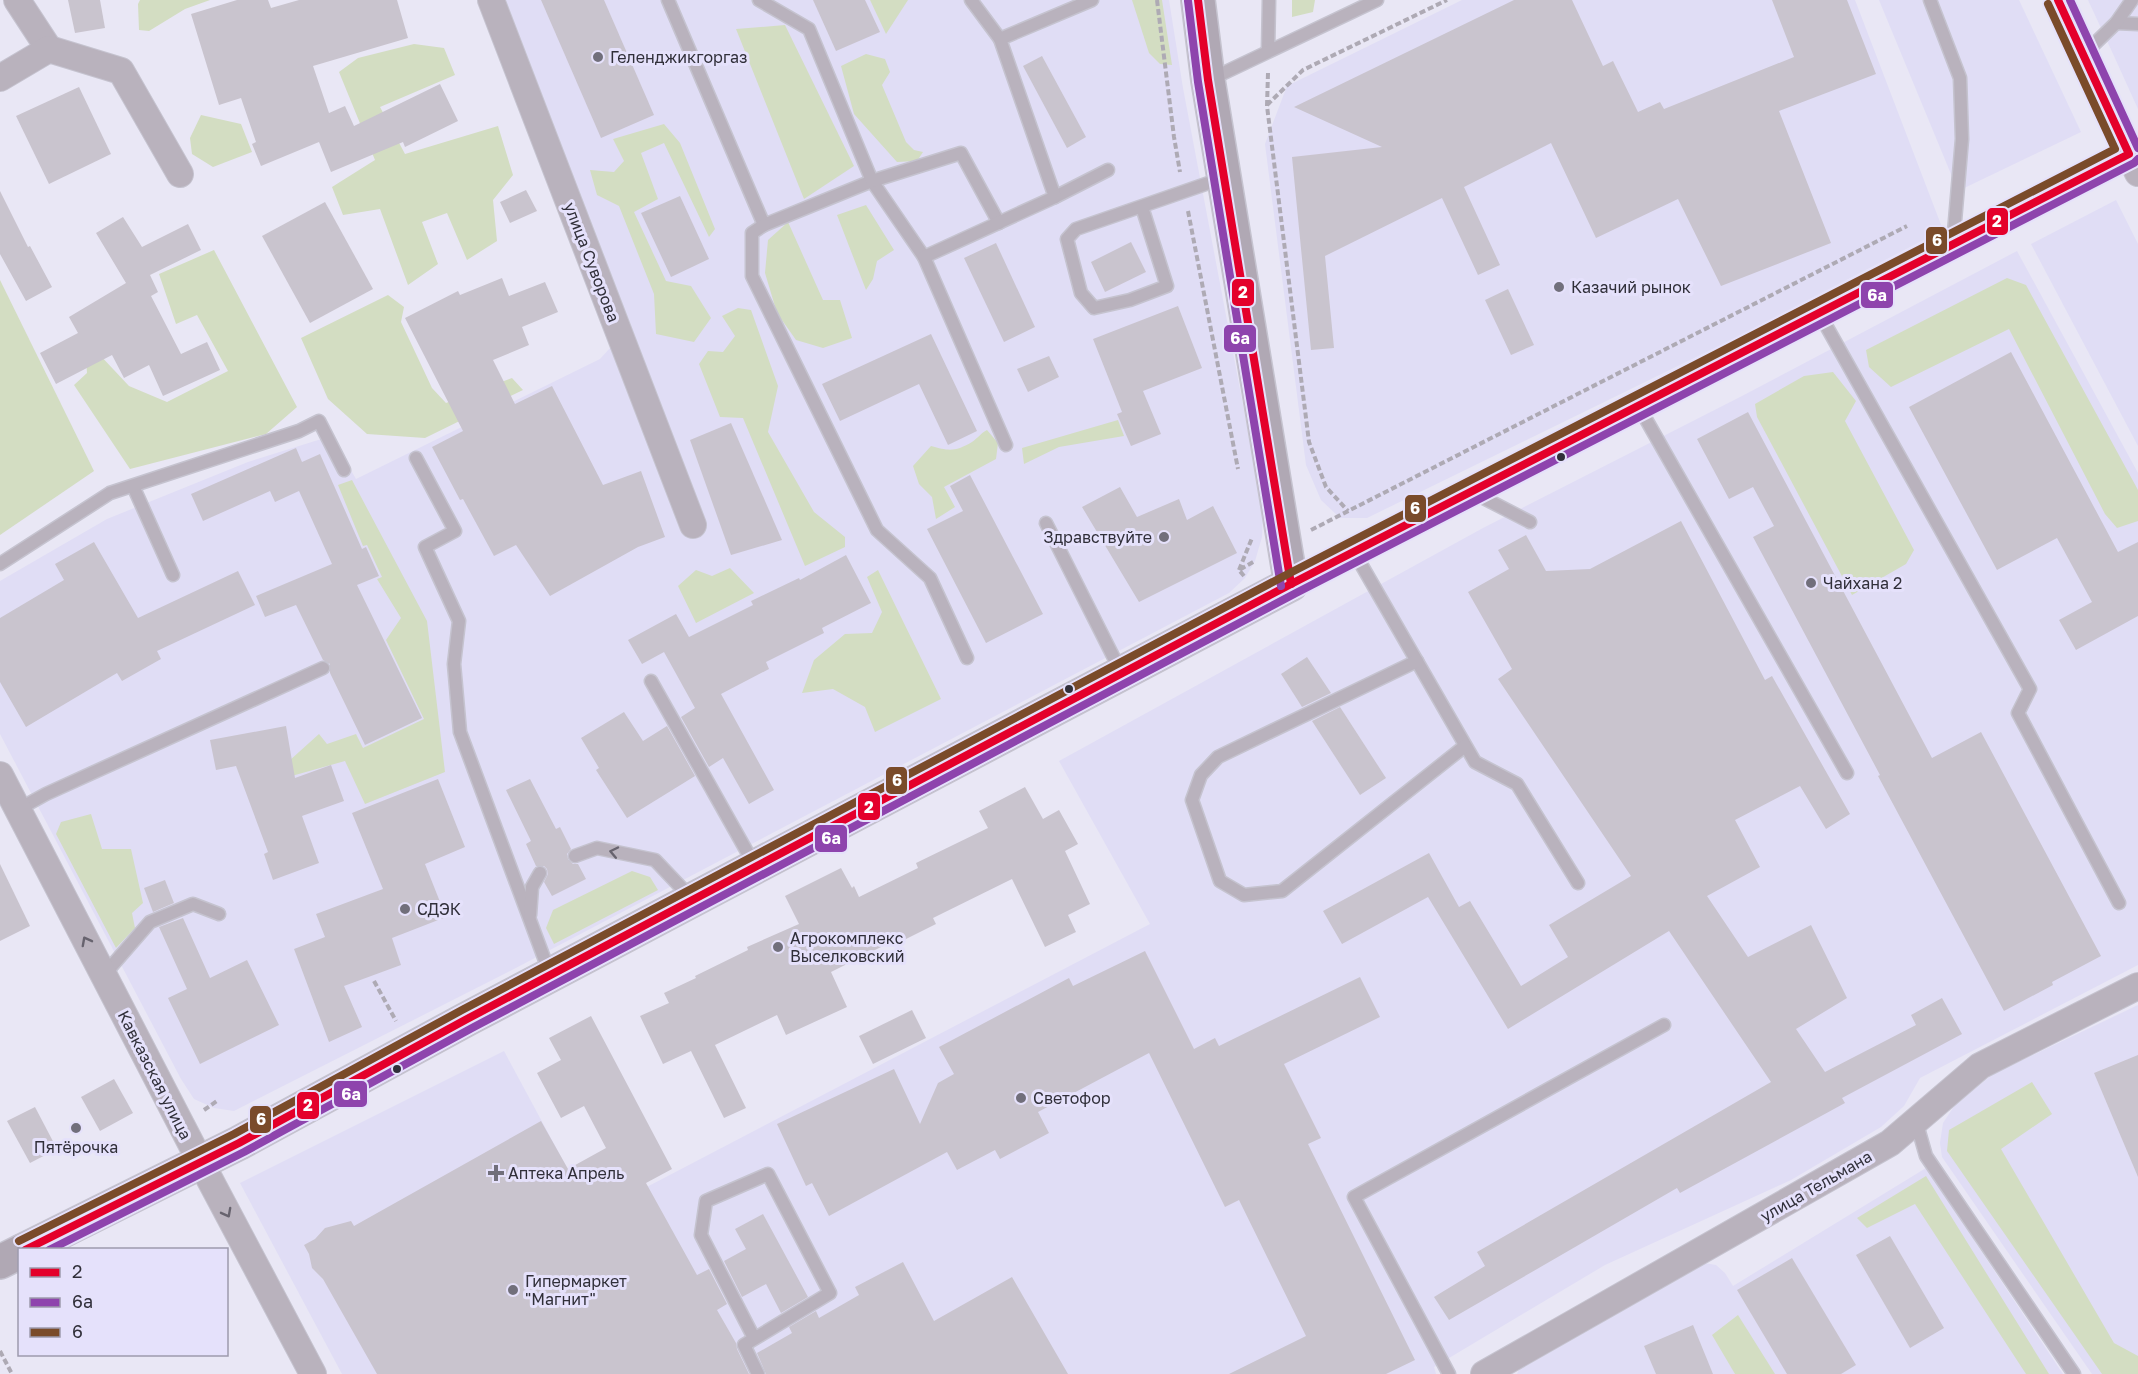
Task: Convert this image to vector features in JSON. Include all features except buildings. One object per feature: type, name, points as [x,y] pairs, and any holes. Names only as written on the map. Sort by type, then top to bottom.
[{"type":"main road","points":[[28,1248],[239,1143],[550,975],[1291,584],[1208,80],[1198,0]]},
{"type":"main road","points":[[0,1262],[18,1253]]},
{"type":"street","points":[[17,0],[49,49],[121,70],[180,174]]},
{"type":"street","name":"улица Суворова","points":[[491,0],[693,525]]},
{"type":"street","points":[[1291,584],[1953,244],[2133,164],[2058,0]]},
{"type":"street","points":[[0,78],[49,49]]},
{"type":"street","name":"Кавказская улица","points":[[0,776],[313,1374]]},
{"type":"street","name":"улица Тельмана","points":[[1494,1372],[1890,1143],[1980,1066],[2138,986]]},
{"type":"lane","points":[[668,0],[764,225]]},
{"type":"lane","points":[[759,0],[809,29],[872,181],[924,257],[1006,446]]},
{"type":"lane","points":[[971,0],[1000,39],[1055,197]]},
{"type":"lane","points":[[1000,39],[1092,0]]},
{"type":"lane","points":[[1268,51],[1269,0]]},
{"type":"lane","points":[[1208,80],[1377,0]]},
{"type":"lane","points":[[1930,0],[1960,78],[1962,139],[1953,244]]},
{"type":"lane","points":[[2083,54],[2116,23],[2132,0]]},
{"type":"lane","points":[[2116,23],[2138,24]]},
{"type":"lane","points":[[967,658],[930,578],[877,530],[752,276],[752,233],[764,225],[872,181],[961,153],[999,223]]},
{"type":"lane","points":[[924,257],[1108,170]]},
{"type":"lane","points":[[1142,207],[1167,286],[1130,300],[1094,308],[1082,293],[1067,239],[1076,229],[1224,178]]},
{"type":"lane","points":[[1819,313],[2030,689],[2018,712],[2119,903]]},
{"type":"lane","points":[[1639,407],[1847,773]]},
{"type":"lane","points":[[0,564],[110,493],[319,422],[344,470]]},
{"type":"lane","points":[[416,458],[455,531],[425,547],[459,621],[454,664],[460,732],[550,975]]},
{"type":"lane","points":[[133,486],[173,575]]},
{"type":"lane","points":[[1471,492],[1530,522]]},
{"type":"lane","points":[[1046,523],[1121,673]]},
{"type":"lane","points":[[1354,552],[1475,762],[1517,783],[1578,883]]},
{"type":"lane","points":[[1417,661],[1218,757],[1201,775],[1192,800],[1220,880],[1244,895],[1282,891],[1465,746]]},
{"type":"lane","points":[[17,810],[46,794],[323,668]]},
{"type":"lane","points":[[651,681],[756,867]]},
{"type":"lane","points":[[575,856],[597,848],[655,860],[693,900]]},
{"type":"lane","points":[[530,919],[532,887],[540,873]]},
{"type":"lane","points":[[103,976],[150,922],[193,904],[219,914]]},
{"type":"lane","points":[[1449,1374],[1354,1197],[1664,1025]]},
{"type":"lane","points":[[1916,1121],[1926,1156],[2074,1374]]},
{"type":"lane","points":[[754,1338],[701,1234],[706,1201],[768,1174],[830,1293],[744,1345],[758,1374]]},
{"type":"path","points":[[1157,0],[1182,183]]},
{"type":"path","points":[[1267,106],[1303,70],[1447,0]]},
{"type":"path","points":[[1268,51],[1267,106],[1309,442],[1326,487],[1348,511]]},
{"type":"path","points":[[1187,207],[1238,471]]},
{"type":"path","points":[[1239,570],[1284,543],[1907,226]]},
{"type":"path","points":[[1239,570],[1252,538]]},
{"type":"path","points":[[1239,570],[1263,599]]},
{"type":"path","points":[[374,981],[396,1021]]},
{"type":"path","points":[[0,1351],[12,1374]]},
{"type":"shaded area","points":[[495,0],[1169,0],[1183,88],[1263,511],[1262,537],[1255,561],[1245,578],[1229,593],[512,970],[234,1111],[214,1108],[194,1099],[181,1079],[0,734],[0,581],[107,519],[248,462],[331,436],[356,479],[600,359],[631,325]]},
{"type":"shaded area","name":"Казачий рынок","points":[[1462,0],[1855,0],[1943,230],[1725,343],[1367,518],[1340,518],[1321,500],[1306,465],[1265,144],[1287,86]]},
{"type":"shaded area","points":[[1879,0],[2019,0],[2081,132],[1958,191]]},
{"type":"shaded area","points":[[2088,0],[2138,0],[2138,109],[2114,56]]},
{"type":"shaded area","points":[[2116,200],[2138,244],[2138,446],[2031,244]]},
{"type":"shaded area","points":[[2017,251],[2138,473],[2138,965],[1920,1078],[1904,1106],[1881,1127],[1791,1180],[1605,1265],[1434,1367],[1436,1374],[684,1374],[597,1213],[1150,924],[1059,761],[1483,528],[1742,396]]},
{"type":"shaded area","points":[[2138,1005],[2138,1374],[2092,1374],[1942,1157],[1940,1143],[1943,1123],[1955,1105],[1993,1074]]},
{"type":"shaded area","points":[[504,1051],[678,1374],[342,1374],[240,1183]]},
{"type":"shaded area","points":[[1926,1168],[2063,1374],[1517,1374],[1522,1363],[1704,1263],[1716,1265],[1725,1273],[1733,1286]]},
{"type":"green space","points":[[140,0],[210,0],[185,9],[149,31],[139,30],[138,4]]},
{"type":"green space","points":[[870,0],[908,0],[886,34]]},
{"type":"green space","points":[[1132,0],[1162,0],[1172,65],[1160,64],[1149,53]]},
{"type":"green space","points":[[1292,0],[1315,0],[1313,12],[1292,17]]},
{"type":"green space","points":[[785,25],[854,166],[804,199],[736,29]]},
{"type":"green space","points":[[414,44],[444,48],[455,75],[380,107],[405,154],[498,126],[513,175],[493,200],[497,241],[467,260],[447,213],[422,222],[438,264],[408,285],[380,209],[343,215],[332,187],[375,160],[339,72],[358,58]]},
{"type":"green space","points":[[866,54],[885,59],[890,72],[882,85],[906,142],[914,150],[923,152],[917,161],[897,162],[854,114],[841,66]]},
{"type":"green space","points":[[201,115],[241,124],[252,152],[213,167],[192,154],[190,138]]},
{"type":"green space","points":[[664,124],[680,143],[715,229],[709,237],[664,143],[641,153],[658,199],[634,212],[666,281],[691,286],[711,318],[694,342],[656,334],[654,294],[619,206],[597,195],[590,170],[614,172],[624,161],[613,139]]},
{"type":"green space","points":[[866,205],[894,250],[877,261],[873,279],[866,290],[837,215]]},
{"type":"green space","points":[[788,222],[823,300],[840,300],[852,338],[823,348],[796,340],[777,313],[765,273],[768,240]]},
{"type":"green space","points":[[214,250],[297,407],[266,434],[130,469],[74,385],[87,373],[86,358],[98,353],[129,386],[167,402],[228,371],[197,315],[176,324],[159,274]]},
{"type":"green space","points":[[2007,278],[2026,285],[2138,490],[2138,521],[2117,528],[2105,514],[2009,329],[1891,387],[1869,367],[1866,350]]},
{"type":"green space","points":[[0,280],[94,471],[0,535]]},
{"type":"green space","points":[[388,295],[404,307],[401,322],[432,388],[446,403],[512,378],[523,390],[425,438],[367,434],[328,399],[301,338]]},
{"type":"green space","points":[[738,308],[751,310],[778,386],[768,432],[814,512],[845,537],[845,547],[805,566],[743,418],[720,417],[699,364],[708,351],[723,352],[735,336],[722,316]]},
{"type":"green space","points":[[1833,372],[1856,401],[1845,421],[1914,550],[1906,564],[1852,595],[1757,417],[1755,404],[1804,376]]},
{"type":"green space","points":[[1118,420],[1124,436],[1059,447],[1024,464],[1022,448]]},
{"type":"green space","points":[[987,430],[998,443],[996,459],[944,487],[955,507],[936,519],[932,497],[919,484],[913,466],[931,446],[947,450],[961,448]]},
{"type":"green space","points":[[352,480],[427,621],[445,772],[365,804],[345,761],[281,779],[279,770],[319,734],[327,744],[356,734],[363,748],[424,719],[386,640],[401,618],[377,579],[382,577],[367,545],[363,546],[338,485]]},
{"type":"green space","points":[[730,568],[754,593],[696,623],[678,586],[696,570],[712,576]]},
{"type":"green space","points":[[878,570],[941,699],[875,732],[865,707],[833,689],[802,693],[814,660],[845,634],[872,633],[882,612],[867,577]]},
{"type":"green space","points":[[91,814],[102,849],[131,849],[143,903],[132,913],[135,928],[116,948],[56,834],[61,822]]},
{"type":"green space","points":[[632,871],[650,877],[658,890],[554,944],[546,928],[553,910]]},
{"type":"green space","points":[[2032,1082],[2052,1114],[2001,1149],[2114,1343],[2138,1356],[2138,1374],[2102,1374],[1947,1151],[1949,1130]]},
{"type":"green space","points":[[1926,1176],[2049,1374],[2026,1374],[1915,1204],[1867,1228],[1857,1218]]},
{"type":"green space","points":[[1738,1315],[1775,1374],[1735,1374],[1712,1335]]},
{"type":"transit line","name":"2","points":[[1198,0],[1208,80],[1291,584]]},
{"type":"transit line","name":"2","points":[[29,1248],[239,1143],[467,1019],[1291,584],[2129,154],[2058,0]]},
{"type":"transit line","name":"6а","points":[[2070,0],[2138,148]]},
{"type":"transit line","name":"6а","points":[[1188,1],[1198,82],[1281,586]]},
{"type":"transit line","name":"6","points":[[19,1241],[234,1134],[462,1010],[1286,575],[2115,149],[2048,4]]},
{"type":"transit line","name":"6а","points":[[53,1248],[244,1152],[472,1028],[1296,593],[2138,159]]},
{"type":"place","name":"Геленджикгоргаз","points":[[598,57]]},
{"type":"place","name":"Казачий рынок","points":[[1559,287]]},
{"type":"place","name":"Здравствуйте","points":[[1164,537]]},
{"type":"place","name":"Чайхана 2","points":[[1811,583]]},
{"type":"place","name":"СДЭК","points":[[405,909]]},
{"type":"place","name":"Агрокомплекс Выселковский","points":[[778,947]]},
{"type":"place","name":"Светофор","points":[[1021,1098]]},
{"type":"place","name":"Пятёрочка","points":[[76,1128]]},
{"type":"place","name":"Аптека Апрель","points":[[496,1173]]},
{"type":"place","name":"Гипермаркет \"Магнит\"","points":[[513,1290]]}]
